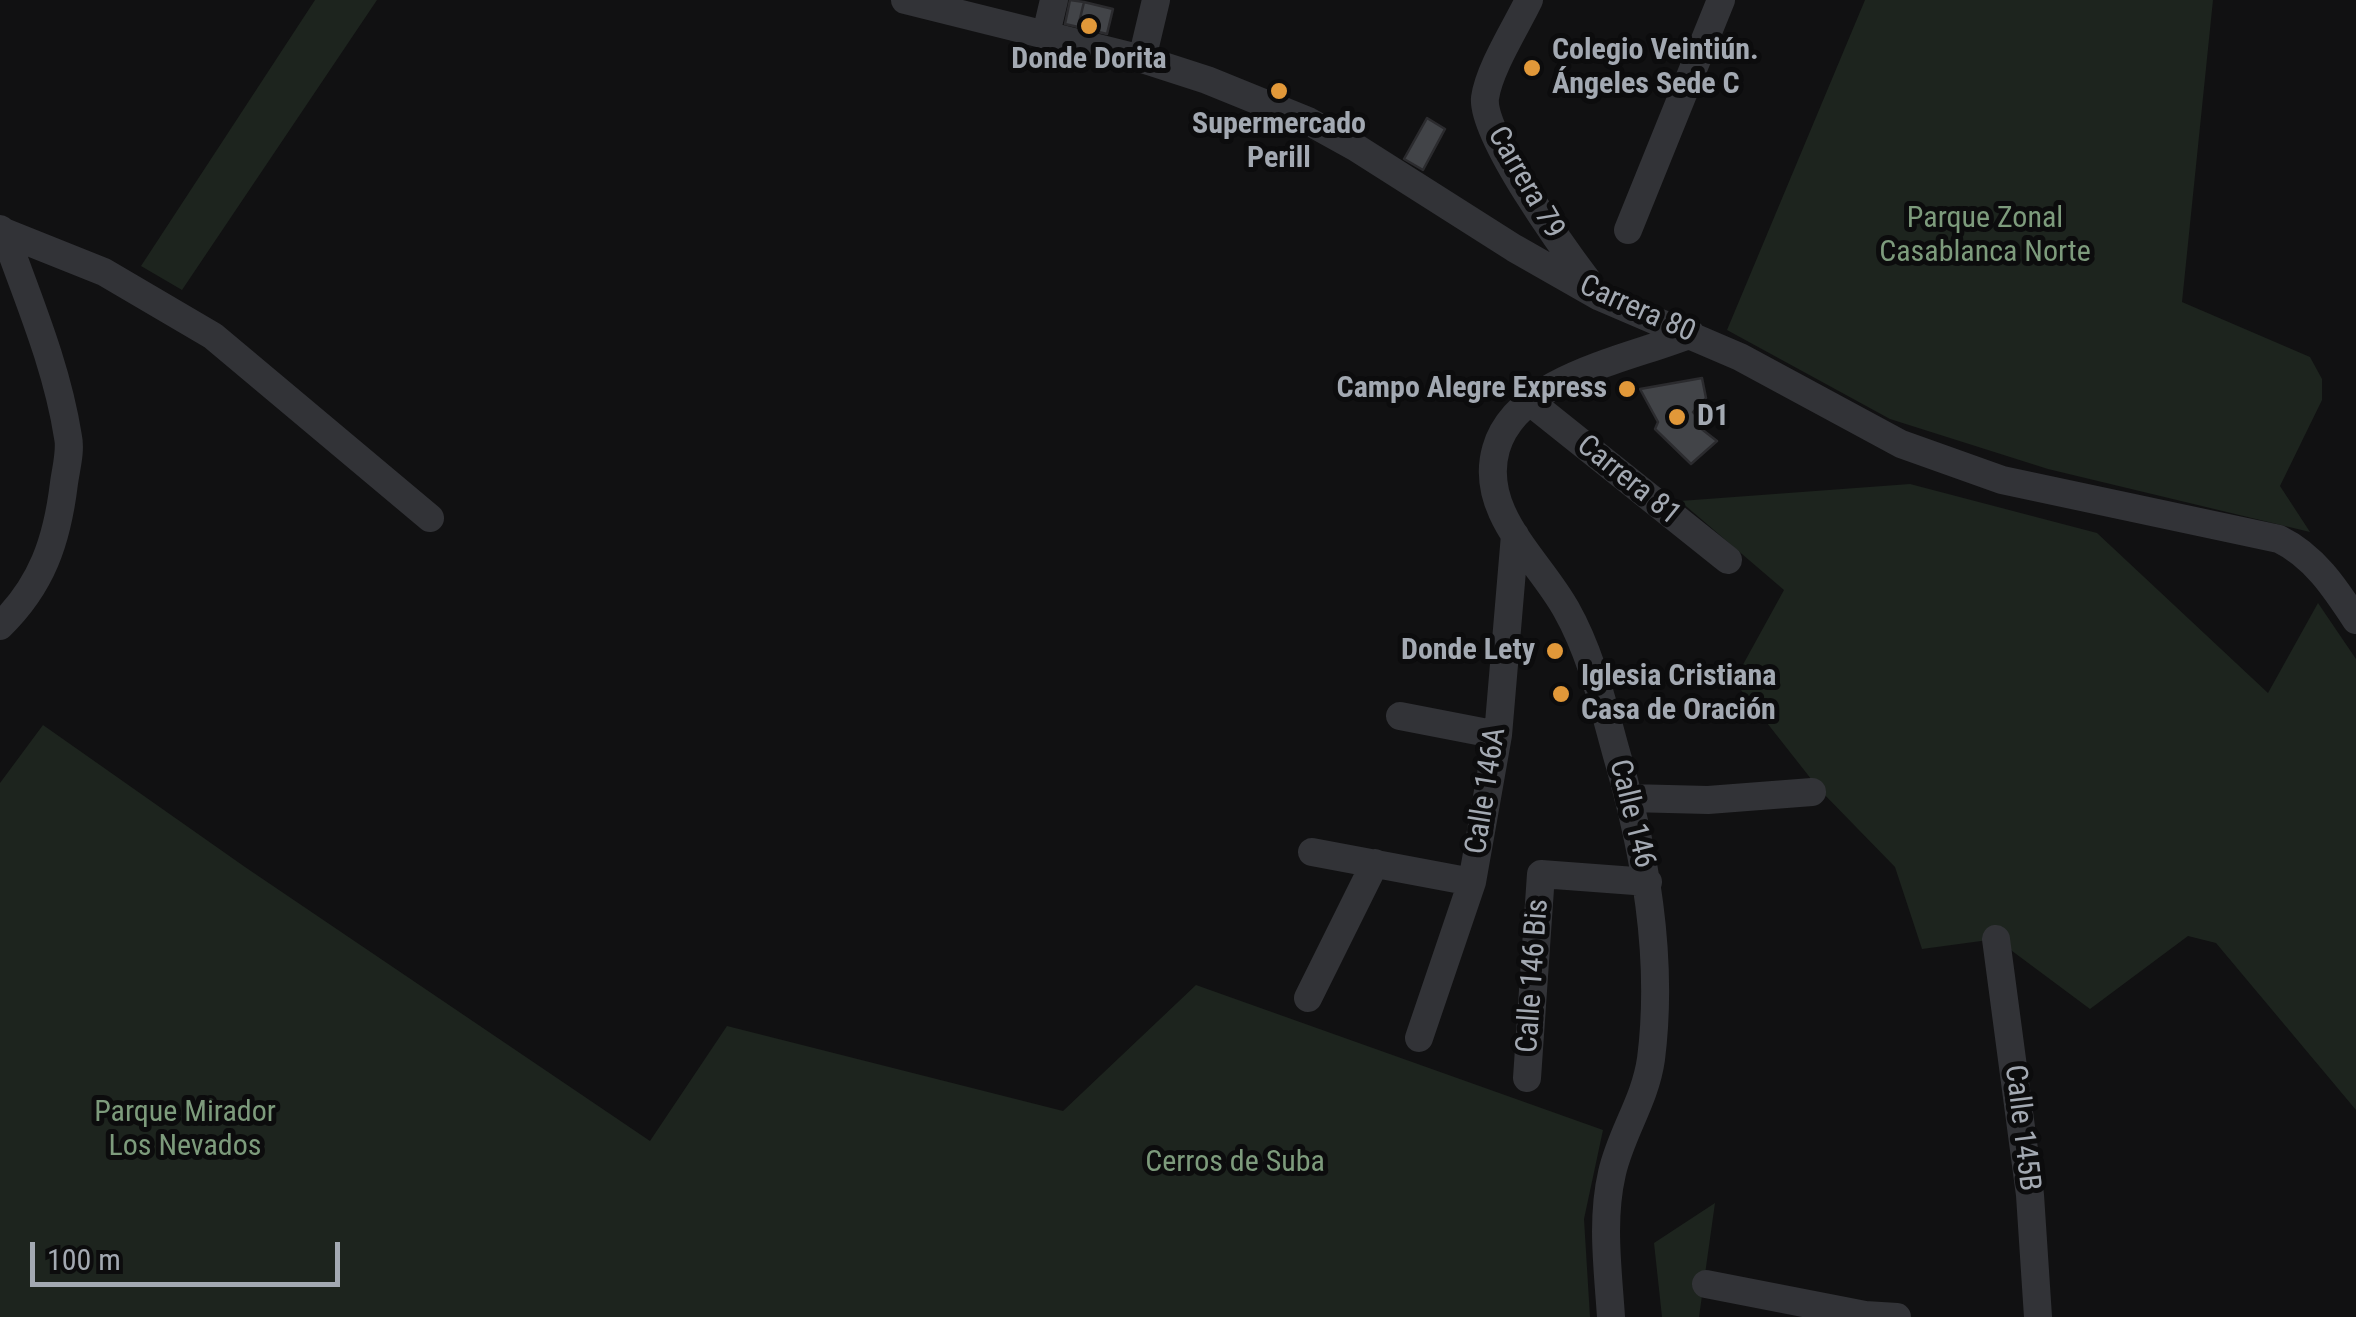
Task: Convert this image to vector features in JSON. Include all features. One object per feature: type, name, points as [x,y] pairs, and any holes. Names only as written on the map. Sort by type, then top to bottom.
[{"type":"street","name":"Carrera 80","points":[[906,0],[1142,59],[1207,80],[1308,122],[1355,146],[1514,248],[1600,296],[1740,356],[1862,425],[2002,480],[2278,538],[2296,547],[2312,562],[2356,620]]},
{"type":"street","points":[[1046,34],[1054,0]]},
{"type":"street","points":[[1142,59],[1156,0]]},
{"type":"street","name":"Carrera 79","points":[[1529,0],[1491,79],[1485,99],[1487,116],[1504,154],[1600,296]]},
{"type":"street","points":[[1628,230],[1720,0]]},
{"type":"street","points":[[2,230],[104,272],[213,336],[430,518]]},
{"type":"street","points":[[0,626],[24,602],[46,562],[60,519],[69,441],[50,360],[2,230]]},
{"type":"street","name":"Calle 146","points":[[1611,1317],[1606,1215],[1611,1175],[1622,1139],[1645,1089],[1651,1056],[1654,987],[1648,882],[1630,798],[1580,640],[1567,610],[1502,511],[1493,487],[1492,470],[1502,431],[1529,401],[1584,372],[1691,334]]},
{"type":"street","name":"Carrera 81","points":[[1529,401],[1728,560]]},
{"type":"street","name":"Calle 146A","points":[[1419,1038],[1472,882],[1498,734],[1516,535]]},
{"type":"street","points":[[1400,716],[1498,734]]},
{"type":"street","points":[[1630,798],[1708,800],[1812,792]]},
{"type":"street","points":[[1312,852],[1472,882]]},
{"type":"street","points":[[1308,998],[1375,863]]},
{"type":"street","name":"Calle 146 Bis","points":[[1528,1078],[1541,874],[1648,882]]},
{"type":"street","name":"Calle 145B","points":[[1996,939],[2030,1195],[2038,1317]]},
{"type":"street","points":[[1706,1284],[1812,1311],[1898,1317]]},
{"type":"green space","points":[[315,0],[377,0],[182,290],[141,266]]},
{"type":"green space","name":"Parque Zonal Casablanca Norte","points":[[1865,0],[2213,0],[2182,302],[2310,357],[2322,379],[2322,400],[2280,486],[2310,532],[2048,469],[1890,419],[1727,330]]},
{"type":"green space","points":[[1910,484],[2097,533],[2268,693],[2318,603],[2356,659],[2356,1110],[2216,943],[2188,936],[2090,1009],[1996,939],[1922,949],[1895,867],[1819,789],[1734,681],[1784,590],[1680,501]]},
{"type":"green space","name":"Cerros de Suba","points":[[43,725],[650,1141],[727,1026],[1063,1111],[1196,985],[1603,1130],[1584,1219],[1590,1317],[0,1317],[0,783]]},
{"type":"green space","points":[[1715,1203],[1699,1317],[1662,1317],[1654,1243]]},
{"type":"building","points":[[1070,0],[1084,2],[1078,27],[1065,24]]},
{"type":"building","points":[[1084,2],[1113,9],[1107,34],[1078,27]]},
{"type":"building","points":[[1427,118],[1445,129],[1423,170],[1404,159]]},
{"type":"building","name":"D1","points":[[1702,378],[1706,398],[1693,412],[1703,422],[1699,427],[1717,441],[1691,464],[1655,429],[1658,422],[1640,389]]},
{"type":"place","name":"Donde Dorita","points":[[1089,26]]},
{"type":"place","name":"Colegio Veintiún. Ángeles Sede C","points":[[1532,68]]},
{"type":"place","name":"Supermercado Perill","points":[[1279,91]]},
{"type":"place","name":"Campo Alegre Express","points":[[1627,389]]},
{"type":"place","name":"D1","points":[[1677,417]]},
{"type":"place","name":"Donde Lety","points":[[1555,651]]},
{"type":"place","name":"Iglesia Cristiana Casa de Oración","points":[[1561,694]]},
{"type":"park label","name":"Parque Mirador Los Nevados","points":[[185,1130]]}]
